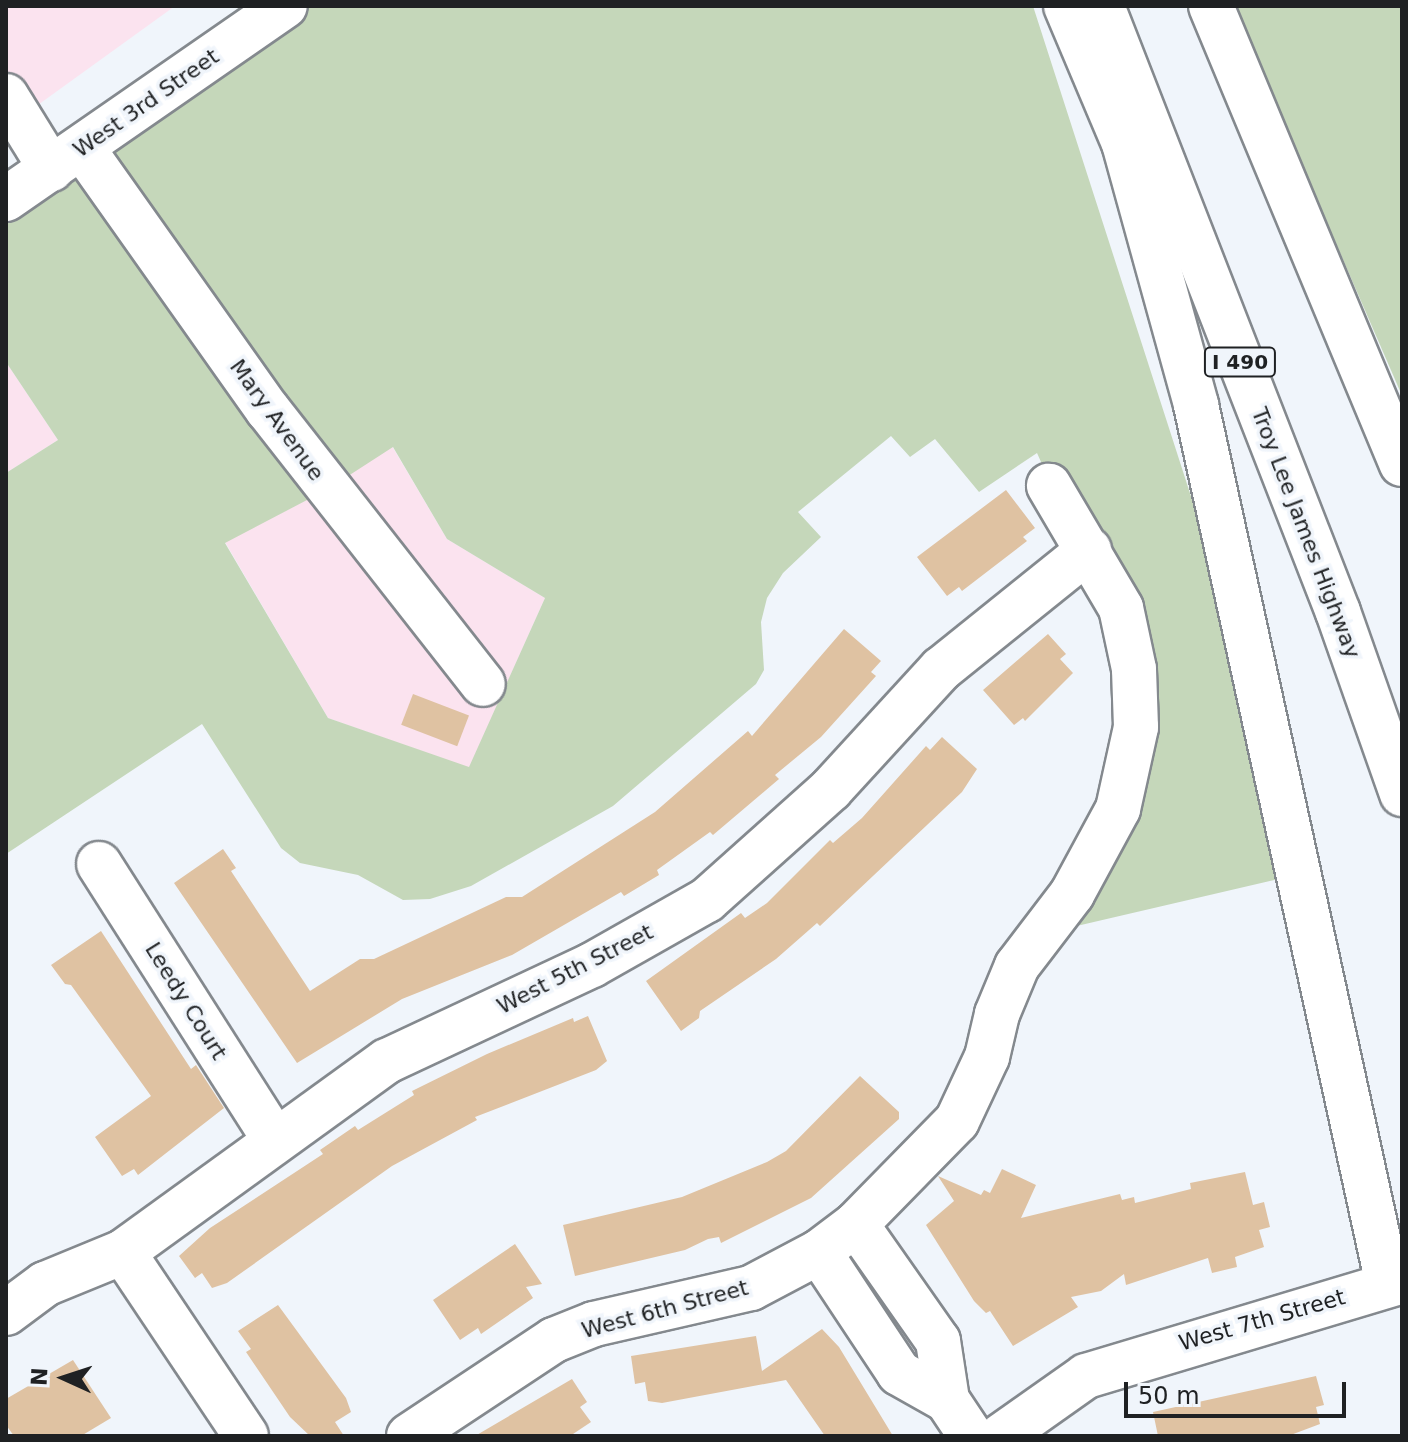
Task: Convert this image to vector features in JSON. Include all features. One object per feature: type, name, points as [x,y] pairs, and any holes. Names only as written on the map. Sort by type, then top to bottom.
[{"type":"main road","name":"West 3rd Street","points":[[6,199],[285,6]]},
{"type":"main road","points":[[1066,6],[1124,143],[1196,405],[1270,759],[1395,1282]]},
{"type":"main road","name":"Troy Lee James Highway","points":[[1102,6],[1377,717],[1402,794]]},
{"type":"main road","points":[[1211,6],[1402,464]]},
{"type":"main road","name":"Mary Avenue","points":[[6,96],[67,159],[483,684]]},
{"type":"main road","name":"West 6th Street","points":[[409,1436],[554,1340],[594,1324],[751,1288],[819,1252],[856,1224],[957,1121],[987,1057],[997,1014],[1017,966],[1072,894],[1118,809],[1136,727],[1134,669],[1121,608],[1049,486]]},
{"type":"main road","name":"West 5th Street","points":[[6,1313],[45,1284],[123,1252],[274,1139],[387,1061],[592,965],[707,900],[831,789],[941,669],[1089,550]]},
{"type":"main road","name":"Leedy Court","points":[[99,864],[274,1139]]},
{"type":"main road","points":[[856,1224],[938,1341],[947,1400],[971,1436]]},
{"type":"main road","points":[[123,1252],[246,1436]]},
{"type":"main road","points":[[819,1252],[899,1373],[947,1400]]},
{"type":"main road","name":"West 7th Street","points":[[1001,1436],[1086,1376],[1395,1282]]},
{"type":"shaded area","points":[[6,6],[175,6],[6,128]]},
{"type":"shaded area","points":[[6,362],[58,440],[6,473]]},
{"type":"shaded area","points":[[392,446],[447,539],[545,598],[469,768],[328,718],[225,542],[328,489]]},
{"type":"green space","points":[[285,6],[1033,6],[1197,515],[1270,759],[1296,875],[1038,935],[1072,894],[1134,669],[1037,453],[979,492],[935,439],[910,457],[891,436],[798,512],[821,537],[783,573],[767,598],[761,622],[764,670],[756,684],[613,806],[471,886],[430,899],[403,900],[358,875],[300,863],[281,848],[202,724],[6,854],[6,473],[58,440],[6,362],[6,199]],"holes":[[[393,447],[447,539],[545,598],[469,767],[328,718],[225,543],[328,489]]]},
{"type":"green space","points":[[1233,6],[1402,6],[1402,394],[1400,391]]},
{"type":"building","points":[[1006,490],[1035,528],[1023,537],[1027,541],[962,591],[959,587],[947,596],[917,557]]},
{"type":"building","points":[[844,629],[881,661],[871,672],[876,676],[821,737],[775,775],[779,779],[713,835],[710,832],[657,870],[659,875],[624,896],[621,892],[512,955],[402,999],[297,1063],[174,883],[223,849],[236,868],[231,871],[310,991],[360,959],[374,959],[506,897],[522,897],[655,812],[748,731],[752,736]]},
{"type":"building","points":[[1048,634],[1066,654],[1060,659],[1073,673],[1025,721],[1023,718],[1014,725],[983,690]]},
{"type":"building","points":[[413,694],[469,716],[457,746],[401,725]]},
{"type":"building","points":[[942,737],[977,769],[962,792],[820,926],[817,923],[776,959],[700,1011],[699,1018],[681,1031],[646,981],[741,913],[745,918],[767,903],[830,840],[833,843],[862,818],[926,746],[930,750]]},
{"type":"building","points":[[101,931],[191,1069],[196,1065],[224,1108],[138,1175],[134,1169],[122,1176],[95,1137],[151,1096],[71,985],[65,984],[51,965]]},
{"type":"building","points":[[588,1016],[607,1061],[596,1070],[475,1117],[477,1120],[392,1166],[227,1283],[212,1288],[202,1273],[195,1278],[179,1256],[210,1228],[323,1154],[320,1150],[355,1126],[358,1130],[414,1095],[412,1091],[487,1054],[573,1018],[574,1022]]},
{"type":"building","points":[[860,1076],[899,1112],[899,1119],[811,1198],[721,1243],[719,1237],[708,1239],[685,1250],[575,1276],[563,1225],[682,1197],[767,1162],[786,1151]]},
{"type":"building","points":[[1002,1169],[1036,1185],[1021,1218],[1120,1194],[1122,1200],[1134,1197],[1135,1203],[1191,1189],[1190,1183],[1245,1172],[1253,1205],[1264,1202],[1270,1227],[1259,1230],[1264,1247],[1235,1257],[1237,1267],[1212,1273],[1208,1258],[1126,1285],[1124,1274],[1101,1291],[1071,1297],[1078,1307],[1013,1346],[990,1311],[986,1313],[974,1301],[926,1225],[954,1201],[938,1176],[981,1195],[984,1190],[990,1193]]},
{"type":"building","points":[[515,1244],[542,1284],[526,1287],[533,1298],[481,1334],[478,1328],[460,1340],[433,1300]]},
{"type":"building","points":[[278,1305],[346,1398],[351,1412],[335,1422],[344,1436],[310,1436],[290,1417],[246,1352],[251,1349],[238,1331]]},
{"type":"building","points":[[822,1329],[839,1347],[893,1436],[825,1436],[786,1380],[662,1403],[648,1401],[645,1382],[635,1384],[631,1356],[756,1336],[762,1371]]},
{"type":"building","points":[[73,1360],[111,1418],[81,1436],[14,1436],[6,1425],[6,1399]]},
{"type":"building","points":[[1316,1376],[1324,1405],[1316,1407],[1320,1424],[1288,1436],[1158,1436],[1153,1412]]},
{"type":"building","points":[[572,1379],[587,1402],[580,1407],[591,1422],[570,1436],[475,1436]]}]
